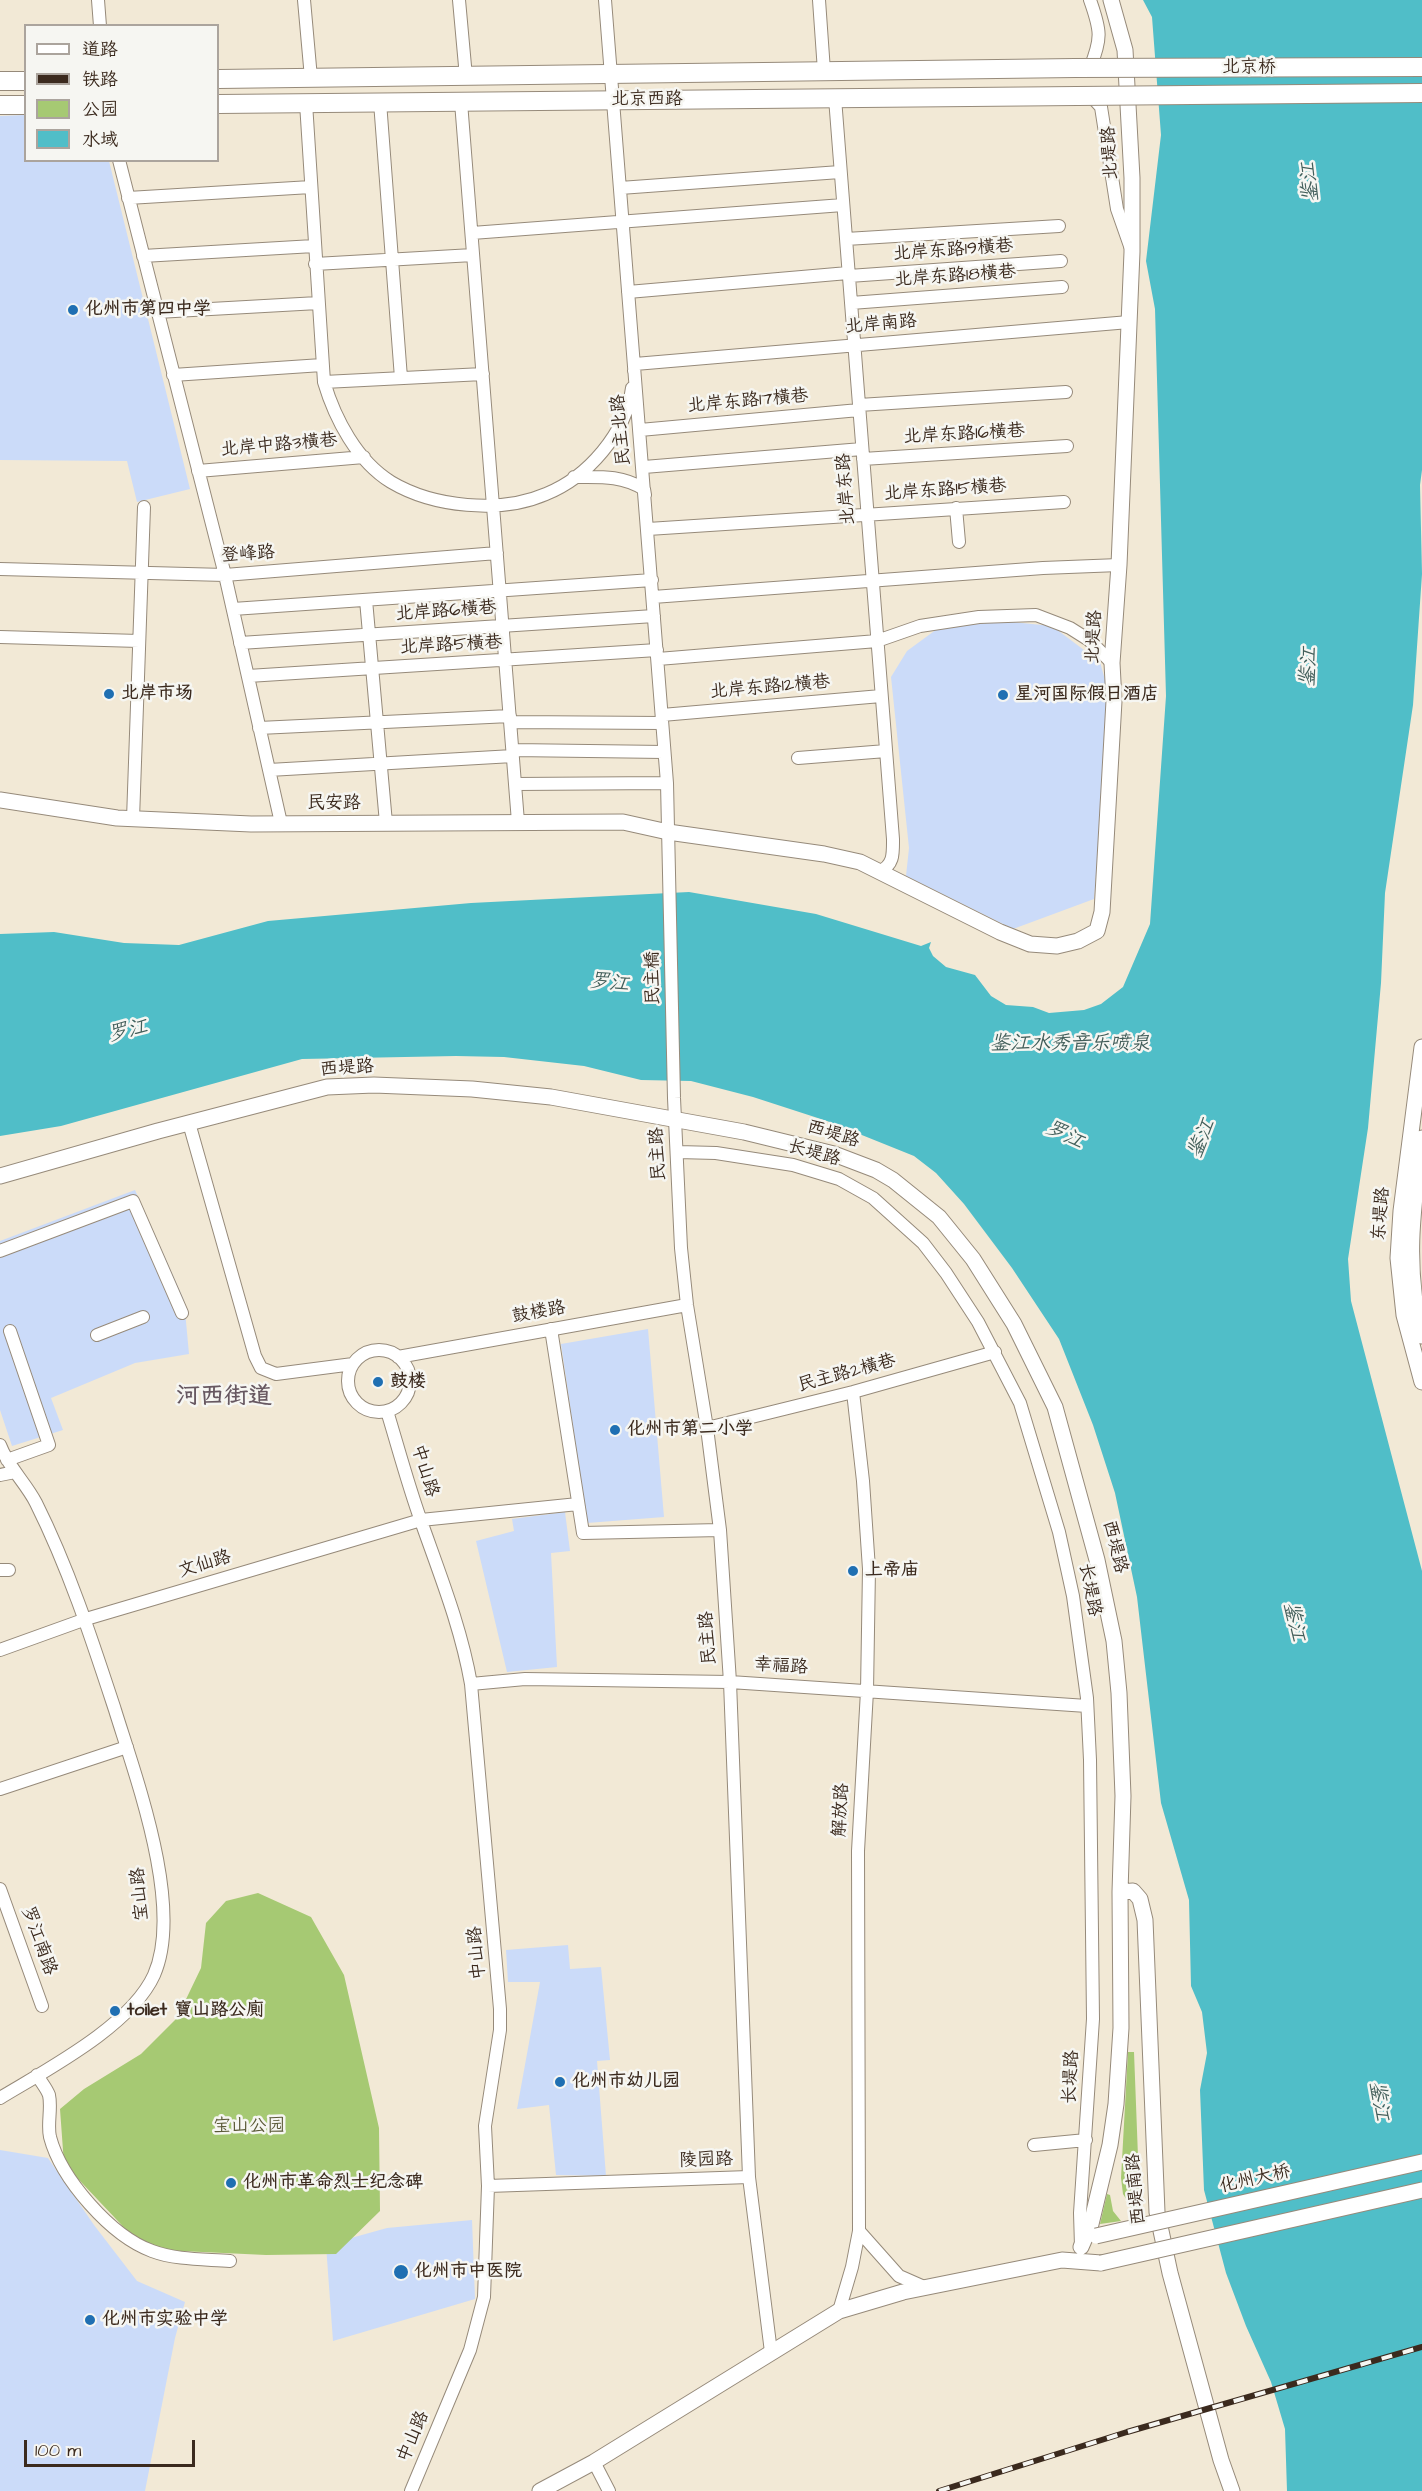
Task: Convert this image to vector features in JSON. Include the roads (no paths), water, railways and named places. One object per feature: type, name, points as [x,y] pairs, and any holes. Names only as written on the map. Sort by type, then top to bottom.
[{"type":"highway","name":"北京桥","points":[[1083,68],[1422,67]]},
{"type":"highway","name":"北京西路","points":[[219,79],[1083,68]]},
{"type":"highway","points":[[0,81],[24,81]]},
{"type":"highway","name":"北京桥","points":[[1084,96],[1422,93]]},
{"type":"highway","name":"北京西路","points":[[219,104],[1084,96]]},
{"type":"highway","points":[[0,105],[24,105]]},
{"type":"main road","name":"北堤路","points":[[668,832],[824,854],[860,862],[990,927],[1030,944],[1057,946],[1078,941],[1097,931],[1102,912],[1114,701],[1112,663],[1119,565],[1132,252],[1132,178],[1125,50],[1122,32],[1111,0]]},
{"type":"main road","name":"民安路","points":[[0,800],[133,819],[281,823],[623,822],[668,832]]},
{"type":"main road","name":"东堤路","points":[[1422,1047],[1402,1201],[1398,1257],[1404,1315],[1422,1383]]},
{"type":"main road","name":"西堤路","points":[[0,1176],[327,1087],[363,1085],[511,1092],[744,1132],[834,1154],[876,1170],[893,1180],[939,1217],[957,1237],[1014,1324],[1055,1407],[1089,1530],[1111,1624],[1119,1693],[1123,1796],[1120,1892],[1121,2028],[1116,2104],[1110,2145],[1091,2224],[1081,2247]]},
{"type":"main road","name":"东堤路","points":[[1422,1138],[1412,1212],[1410,1257],[1413,1295],[1422,1336]]},
{"type":"main road","name":"西堤南路","points":[[1120,1892],[1134,1891],[1138,1896],[1145,1920],[1154,2186],[1161,2235],[1221,2460],[1232,2491]]},
{"type":"main road","name":"化州大桥","points":[[1081,2247],[1096,2236],[1422,2162]]},
{"type":"main road","points":[[540,2491],[594,2462],[839,2311],[924,2287],[1062,2260],[1101,2262],[1422,2190]]},
{"type":"main road","points":[[1062,2260],[1081,2247]]},
{"type":"street","points":[[98,0],[100,24]]},
{"type":"street","points":[[304,0],[311,78]]},
{"type":"street","points":[[459,0],[466,77]]},
{"type":"street","name":"民主北路","points":[[605,0],[644,467],[667,783],[669,858]]},
{"type":"street","points":[[819,0],[824,72]]},
{"type":"street","points":[[1083,68],[1099,45],[1098,25],[1090,0]]},
{"type":"street","points":[[1084,96],[1101,107],[1117,209],[1132,252]]},
{"type":"street","name":"北岸东路","points":[[835,98],[893,839],[892,860],[899,882]]},
{"type":"street","points":[[380,102],[401,378]]},
{"type":"street","points":[[461,102],[518,822]]},
{"type":"street","points":[[306,103],[324,381],[329,399],[344,429],[364,457],[390,481],[435,500],[469,505],[522,501],[546,494],[574,477],[599,455],[616,432],[630,402],[635,364]]},
{"type":"street","points":[[119,162],[225,575],[281,823]]},
{"type":"street","points":[[620,188],[840,172]]},
{"type":"street","points":[[128,198],[310,187]]},
{"type":"street","points":[[472,233],[843,205]]},
{"type":"street","points":[[846,239],[1059,226]]},
{"type":"street","points":[[143,256],[314,246]]},
{"type":"street","points":[[315,264],[473,255]]},
{"type":"street","name":"北岸东路19横巷","points":[[628,292],[849,274],[1061,261]]},
{"type":"street","name":"北岸东路18横巷","points":[[851,303],[1062,286]]},
{"type":"street","points":[[157,312],[318,303]]},
{"type":"street","name":"北岸南路","points":[[635,364],[1129,322]]},
{"type":"street","points":[[173,375],[322,365]]},
{"type":"street","points":[[324,381],[483,374]]},
{"type":"street","name":"北岸东路17横巷","points":[[640,430],[859,407],[1066,392]]},
{"type":"street","name":"北岸东路16横巷","points":[[644,467],[862,454],[1067,446]]},
{"type":"street","name":"北岸中路3横巷","points":[[198,471],[364,457]]},
{"type":"street","points":[[574,477],[612,476],[630,481],[644,489],[646,508]]},
{"type":"street","name":"北岸东路15横巷","points":[[648,529],[1064,502]]},
{"type":"street","points":[[133,819],[144,507]]},
{"type":"street","points":[[957,508],[959,542]]},
{"type":"street","name":"登峰路","points":[[0,569],[225,575],[497,554]]},
{"type":"street","points":[[653,597],[1119,565]]},
{"type":"street","points":[[232,609],[652,580]]},
{"type":"street","points":[[366,600],[386,823]]},
{"type":"street","name":"北岸路5橫巷","points":[[248,676],[877,641],[920,626],[979,617],[1036,615],[1070,628],[1089,640],[1112,663]]},
{"type":"street","name":"北岸路6橫巷","points":[[240,643],[654,616]]},
{"type":"street","points":[[0,637],[139,641]]},
{"type":"street","name":"北岸东路12横巷","points":[[260,728],[510,719],[662,719],[881,696]]},
{"type":"street","points":[[798,758],[886,751]]},
{"type":"street","points":[[269,770],[513,753],[664,752]]},
{"type":"street","points":[[515,784],[667,783]]},
{"type":"street","name":"民主橋","points":[[669,858],[674,1098]]},
{"type":"street","points":[[880,871],[887,868],[892,860]]},
{"type":"street","name":"民主路","points":[[674,1098],[681,1248],[687,1305],[707,1428],[720,1530],[730,1682],[748,2177]]},
{"type":"street","points":[[189,1123],[255,1356],[261,1368],[276,1374],[353,1364]]},
{"type":"street","name":"长堤路","points":[[678,1152],[716,1154],[793,1165],[820,1172],[859,1189],[889,1210],[935,1257],[973,1314],[1020,1403],[1059,1532],[1073,1596],[1087,1706],[1093,2019],[1080,2213],[1081,2247]]},
{"type":"street","points":[[0,1251],[133,1201],[182,1314]]},
{"type":"street","name":"鼓楼路","points":[[398,1357],[687,1305]]},
{"type":"street","points":[[97,1335],[143,1317]]},
{"type":"street","points":[[551,1329],[583,1533],[720,1530]]},
{"type":"street","points":[[8,1460],[49,1445],[10,1331]]},
{"type":"street","points":[[376,1350],[387,1351],[398,1357],[408,1372],[408,1391],[402,1400],[387,1411],[369,1410],[354,1399],[348,1382],[353,1364],[360,1356],[376,1350]]},
{"type":"street","name":"民主路2横巷","points":[[707,1428],[853,1392],[995,1352]]},
{"type":"street","name":"解放路","points":[[839,2311],[852,2267],[859,2231],[858,1851],[867,1691],[868,1546],[853,1392]]},
{"type":"street","name":"中山路","points":[[387,1411],[421,1520],[444,1580],[463,1644],[471,1684],[500,2009],[500,2030],[485,2127],[488,2186],[486,2259],[481,2308],[470,2350],[411,2491]]},
{"type":"street","name":"宝山路","points":[[0,1445],[36,1503],[86,1619],[147,1815],[157,1865],[163,1924],[158,1961],[153,1976],[130,2007],[100,2034],[0,2098]]},
{"type":"street","points":[[0,1475],[15,1472]]},
{"type":"street","name":"文仙路","points":[[0,1650],[86,1619],[421,1520],[578,1504]]},
{"type":"street","name":"幸福路","points":[[471,1684],[525,1679],[730,1682],[1087,1706]]},
{"type":"street","points":[[0,1789],[127,1747]]},
{"type":"street","name":"罗江南路","points":[[0,1889],[42,2006]]},
{"type":"street","points":[[37,2075],[49,2096],[50,2138],[63,2169],[108,2223],[139,2246],[154,2252],[230,2261]]},
{"type":"street","points":[[1034,2145],[1086,2140]]},
{"type":"street","name":"陵园路","points":[[488,2186],[748,2177],[771,2352]]},
{"type":"street","points":[[859,2231],[899,2276],[924,2287]]},
{"type":"street","points":[[594,2462],[609,2491]]},
{"type":"water","points":[[1143,0],[1422,0],[1422,470],[1420,485],[1422,574],[1413,705],[1385,893],[1381,983],[1368,1128],[1348,1259],[1351,1301],[1422,1571],[1422,2491],[1287,2491],[1285,2429],[1271,2382],[1226,2273],[1204,2190],[1200,2090],[1207,2053],[1202,2012],[1191,1986],[1189,1900],[1161,1803],[1137,1597],[1115,1493],[1093,1425],[1059,1339],[1012,1268],[964,1204],[936,1173],[914,1156],[827,1121],[753,1097],[691,1081],[641,1080],[584,1066],[504,1057],[302,1059],[61,1126],[0,1136],[0,934],[54,932],[124,943],[179,945],[268,921],[471,903],[689,892],[816,914],[921,946],[931,942],[929,948],[933,956],[946,967],[975,975],[991,996],[1006,1005],[1033,1007],[1049,1013],[1084,1010],[1101,1004],[1123,987],[1150,924],[1166,696],[1155,309],[1146,261],[1161,135],[1152,17]]},
{"type":"railway","points":[[939,2491],[1127,2432],[1422,2347]]},
{"type":"place","name":"化州市第四中学","points":[[73,310]]},
{"type":"place","name":"北岸市场","points":[[109,694]]},
{"type":"place","name":"星河国际假日酒店","points":[[1003,695]]},
{"type":"place","name":"鼓楼","points":[[378,1382]]},
{"type":"place","name":"化州市第二小学","points":[[615,1430]]},
{"type":"place","name":"上帝庙","points":[[853,1571]]},
{"type":"place","name":"toilet 寶山路公廁","points":[[115,2011]]},
{"type":"place","name":"化州市幼儿园","points":[[560,2082]]},
{"type":"place","name":"化州市革命烈士纪念碑","points":[[231,2183]]},
{"type":"place","name":"化州市中医院","points":[[401,2272]]},
{"type":"place","name":"化州市实验中学","points":[[90,2320]]},
{"type":"district","name":"河西街道","points":[[224,1398]]},
{"type":"water label","name":"鉴江","points":[[1311,182]]},
{"type":"water label","name":"鉴江","points":[[1310,667]]},
{"type":"water label","name":"罗江","points":[[609,984]]},
{"type":"water label","name":"罗江","points":[[128,1032]]},
{"type":"water label","name":"鉴江水秀音乐喷泉","points":[[1070,1045]]},
{"type":"water label","name":"罗江","points":[[1064,1136]]},
{"type":"water label","name":"鉴江","points":[[1203,1139]]},
{"type":"water label","name":"鉴江","points":[[1293,1622]]},
{"type":"water label","name":"鉴江","points":[[1378,2101]]},
{"type":"park label","name":"宝山公园","points":[[249,2127]]}]
